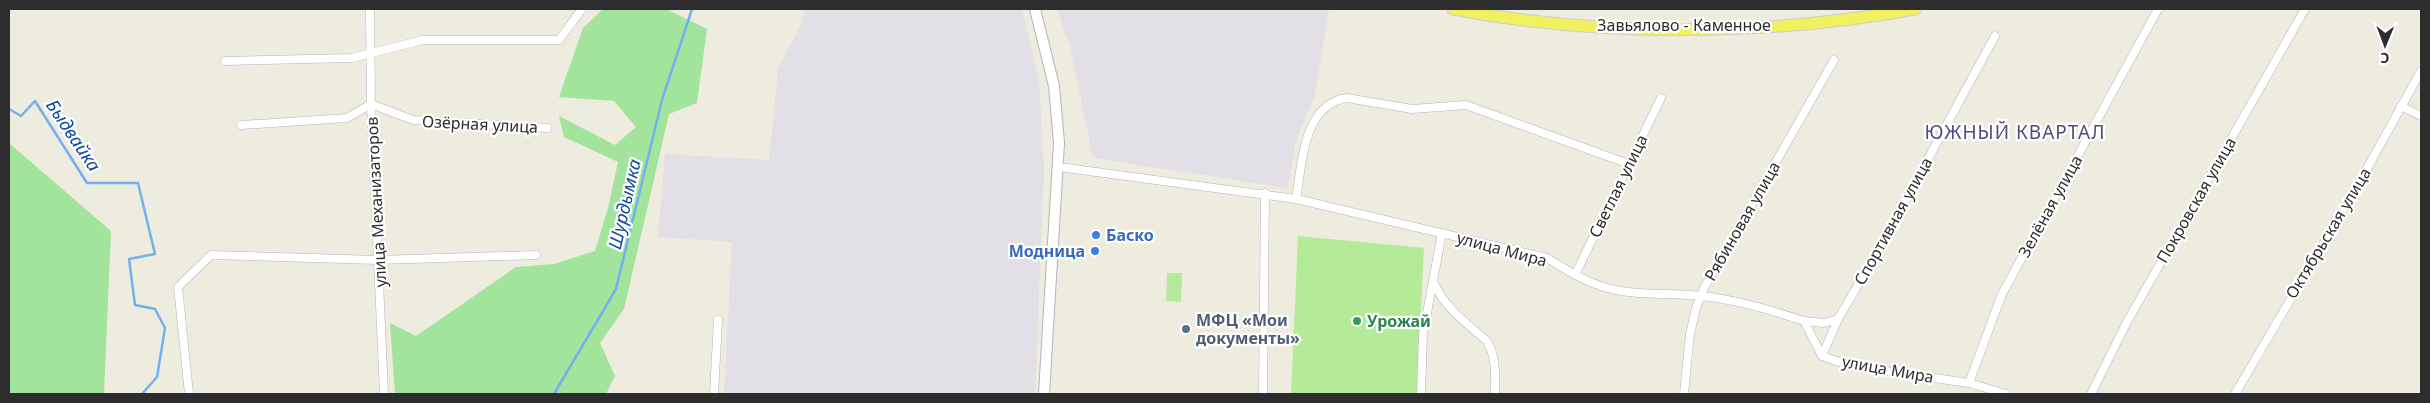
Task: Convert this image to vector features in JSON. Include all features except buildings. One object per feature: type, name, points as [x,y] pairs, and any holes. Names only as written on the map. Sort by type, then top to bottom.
[{"type":"main road","name":"Завьялово - Каменное","points":[[1453,9],[1570,24],[1694,28],[1814,22],[1916,9]]},
{"type":"street","name":"улица Механизаторов","points":[[370,9],[371,104],[384,394]]},
{"type":"street","points":[[225,61],[352,58],[423,40],[559,40],[582,9]]},
{"type":"street","points":[[1035,9],[1054,86],[1058,115],[1060,166],[1044,394]]},
{"type":"street","name":"Зелёная улица","points":[[1969,383],[2002,294],[2158,9]]},
{"type":"street","name":"Покровская улица","points":[[2091,394],[2127,322],[2304,9]]},
{"type":"street","name":"Спортивная улица","points":[[1822,356],[1838,319],[1874,258],[1995,36]]},
{"type":"street","name":"Рябиновая улица","points":[[1684,394],[1690,334],[1696,308],[1704,288],[1834,60]]},
{"type":"street","name":"Октябрьская улица","points":[[2236,394],[2363,176],[2421,71]]},
{"type":"street","points":[[1296,198],[1304,154],[1316,117],[1328,104],[1347,98],[1412,109],[1466,105],[1629,164]]},
{"type":"street","name":"Светлая улица","points":[[1575,275],[1661,98]]},
{"type":"street","points":[[241,124],[347,118],[371,104]]},
{"type":"street","name":"Озёрная улица","points":[[371,104],[413,120],[546,128]]},
{"type":"street","points":[[2401,106],[2421,116]]},
{"type":"street","name":"улица Мира","points":[[1060,166],[1296,198],[1547,258],[1598,286],[1625,292],[1701,296],[1763,308],[1804,321],[1822,356],[1851,366],[1969,383],[2006,394]]},
{"type":"street","points":[[1263,394],[1265,193]]},
{"type":"street","points":[[1422,394],[1424,334],[1442,233]]},
{"type":"street","points":[[189,394],[178,287],[211,255],[378,260],[536,254]]},
{"type":"street","points":[[1434,283],[1439,295],[1450,308],[1491,346],[1494,357],[1495,394]]},
{"type":"street","points":[[1804,321],[1824,323],[1838,319]]},
{"type":"street","points":[[714,394],[718,320]]},
{"type":"shaded area","points":[[805,9],[1022,9],[1039,79],[1044,172],[1035,394],[724,394],[732,242],[658,237],[665,154],[769,160],[778,69],[801,25]]},
{"type":"shaded area","points":[[1057,9],[1329,10],[1315,94],[1295,144],[1288,188],[1093,158],[1071,50]]},
{"type":"green space","points":[[603,9],[666,9],[707,29],[697,103],[669,114],[624,309],[600,343],[615,376],[606,394],[395,394],[390,323],[416,336],[516,267],[554,264],[595,251],[608,208],[618,162],[564,137],[559,116],[615,145],[636,127],[614,101],[559,97],[583,28]]},
{"type":"green space","points":[[9,143],[111,231],[104,394],[9,394]]},
{"type":"green space","name":"Урожай","points":[[1298,236],[1424,248],[1417,394],[1291,394]]},
{"type":"green space","points":[[1167,273],[1182,273],[1181,302],[1166,301]]},
{"type":"waterway","name":"Шурдымка","points":[[554,394],[616,289],[662,100],[692,9]]},
{"type":"waterway","name":"Быдвайка","points":[[9,109],[21,116],[35,101],[87,183],[138,183],[155,254],[129,259],[135,305],[155,309],[165,328],[157,377],[142,394]]},
{"type":"place","name":"Баско","points":[[1096,235]]},
{"type":"place","name":"Модница","points":[[1095,251]]},
{"type":"place","name":"Урожай","points":[[1357,321]]},
{"type":"place","name":"МФЦ «Мои документы»","points":[[1186,329]]},
{"type":"district","name":"ЮЖНЫЙ КВАРТАЛ","points":[[2015,132]]}]
